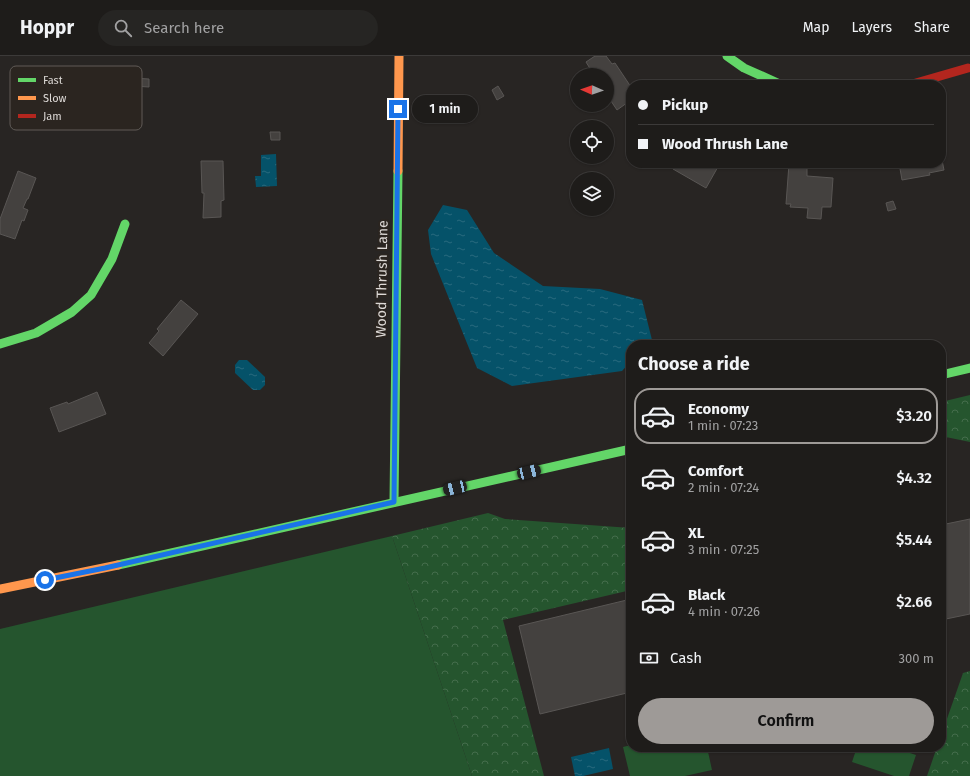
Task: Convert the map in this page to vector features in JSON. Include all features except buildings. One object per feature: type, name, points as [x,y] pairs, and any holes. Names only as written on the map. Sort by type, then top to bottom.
[{"type":"main road","name":"Wood Thrush Lane","points":[[394,502],[399,56]]},
{"type":"main road","points":[[727,56],[744,68],[771,80]]},
{"type":"main road","points":[[926,80],[968,68]]},
{"type":"main road","points":[[0,344],[36,333],[72,312],[91,295],[112,259],[124,224]]},
{"type":"main road","points":[[946,374],[970,368]]},
{"type":"main road","points":[[0,589],[105,568],[626,450]]},
{"type":"green space","points":[[970,395],[970,442],[946,437],[946,401]]},
{"type":"green space","points":[[488,513],[505,519],[626,528],[626,591],[503,620],[544,776],[472,776],[392,536]]},
{"type":"green space","points":[[392,536],[472,776],[0,776],[0,629]]},
{"type":"green space","points":[[970,671],[970,776],[927,776],[935,752],[946,752],[946,722],[963,673]]},
{"type":"green space","points":[[626,746],[626,752],[708,752],[712,770],[685,776],[630,776],[623,747]]},
{"type":"green space","points":[[855,752],[907,752],[916,755],[909,776],[894,776],[852,762]]},
{"type":"water","points":[[276,154],[277,186],[256,187],[255,176],[261,176],[261,155]]},
{"type":"water","points":[[443,205],[467,210],[494,253],[543,286],[600,289],[642,300],[652,340],[626,340],[626,367],[622,371],[512,386],[477,368],[431,254],[428,230]]},
{"type":"water","points":[[239,360],[247,360],[265,377],[265,385],[260,390],[253,390],[235,373],[235,365]]},
{"type":"water","points":[[609,748],[613,769],[583,776],[575,776],[571,757]]},
{"type":"traffic: fast","points":[[727,56],[744,68],[771,80]]},
{"type":"traffic: fast","points":[[394,502],[398,171]]},
{"type":"traffic: fast","points":[[0,344],[36,333],[72,312],[91,295],[112,259],[125,224]]},
{"type":"traffic: fast","points":[[946,374],[970,368]]},
{"type":"traffic: fast","points":[[118,565],[626,450]]},
{"type":"traffic: slow","points":[[398,171],[399,56]]},
{"type":"traffic: slow","points":[[0,589],[118,565]]},
{"type":"traffic: jam","points":[[926,80],[968,68]]},
{"type":"route","points":[[45,580],[105,568],[394,502],[398,109]]}]
